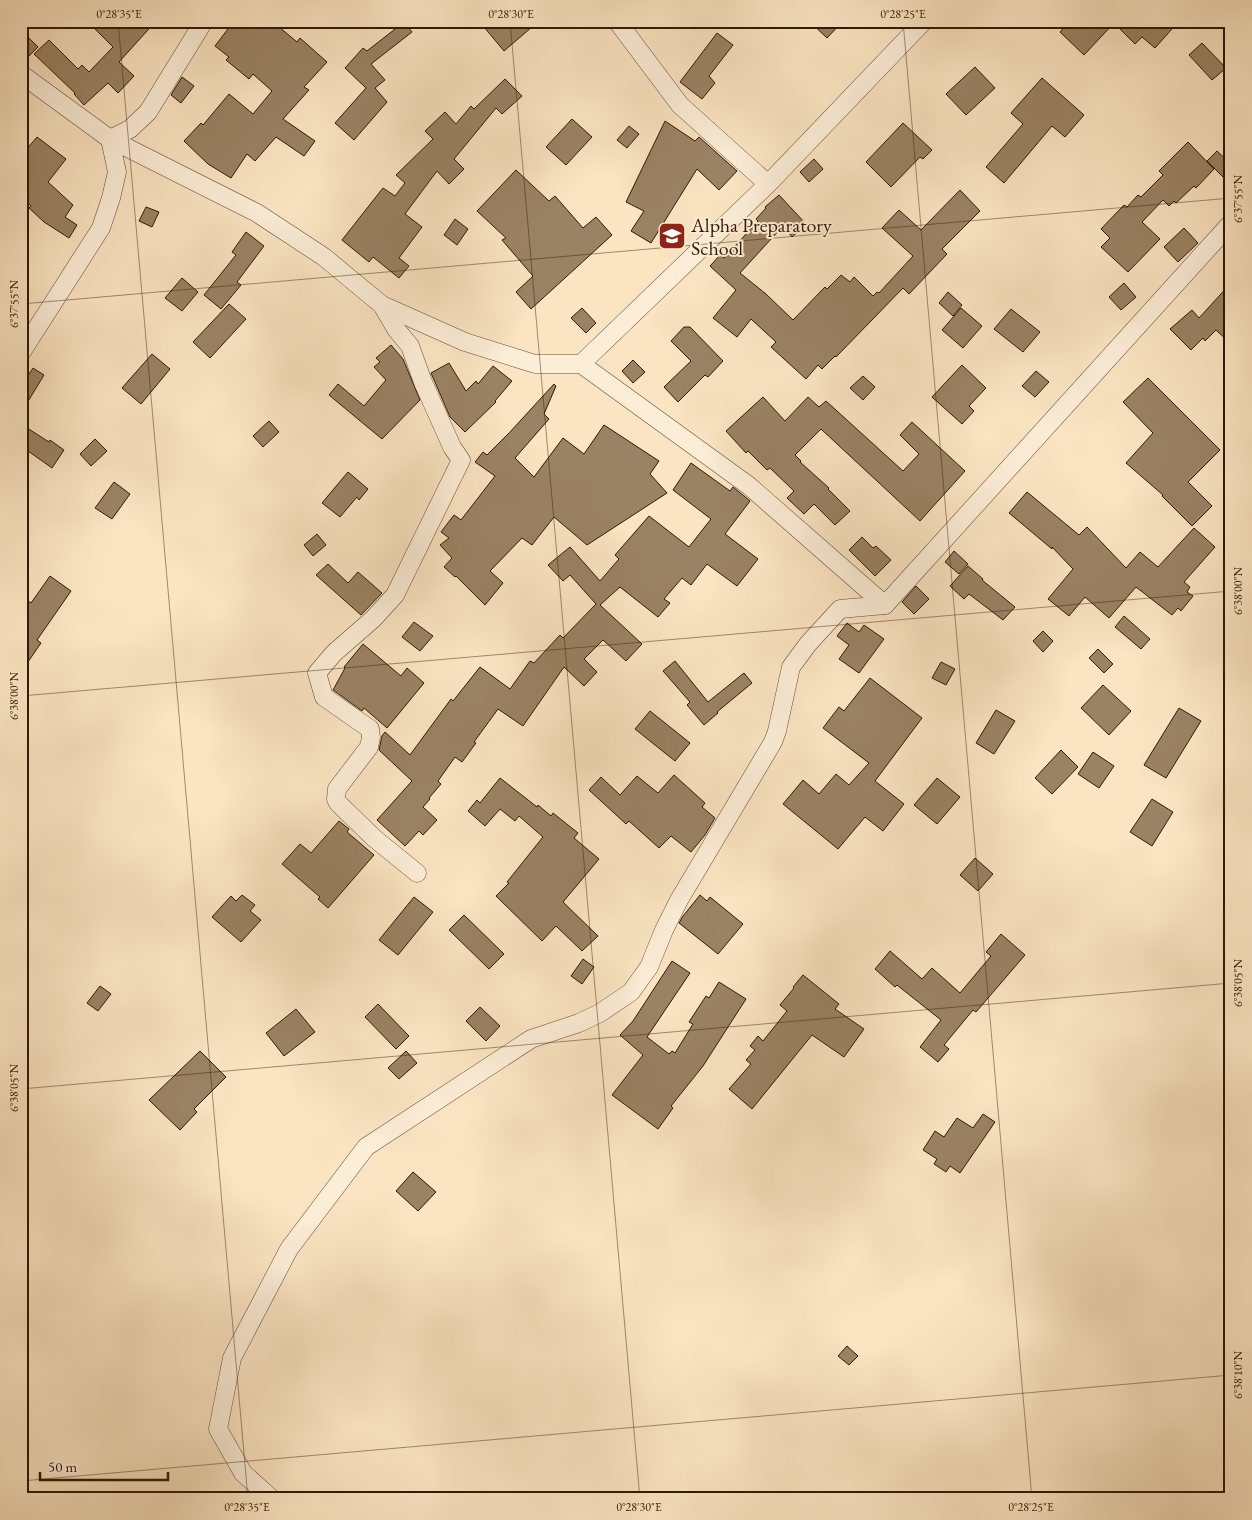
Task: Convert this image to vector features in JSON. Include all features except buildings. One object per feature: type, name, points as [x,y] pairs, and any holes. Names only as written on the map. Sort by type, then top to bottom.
[{"type":"street","points":[[110,139],[130,129],[148,112],[204,21]]},
{"type":"street","points":[[617,21],[680,105],[768,184]]},
{"type":"street","points":[[581,364],[768,184],[924,21]]},
{"type":"street","points":[[21,74],[110,139],[257,212],[324,257],[382,305],[465,342],[535,364],[581,364],[748,485],[885,605]]},
{"type":"street","points":[[24,344],[101,228],[117,172],[110,139]]},
{"type":"street","points":[[272,1499],[243,1473],[218,1429],[232,1358],[290,1249],[366,1147],[531,1039],[579,1023],[600,1013],[631,992],[649,967],[679,900],[773,742],[791,667],[808,644],[840,609],[885,605],[1231,223]]},
{"type":"street","points":[[382,305],[396,329],[410,346],[452,447],[461,460],[395,595],[372,620],[334,652],[317,673],[324,697],[370,729],[369,748],[337,789],[336,799],[338,804],[374,838],[417,873]]},
{"type":"place","name":"Alpha Preparatory School","points":[[672,236]]}]
